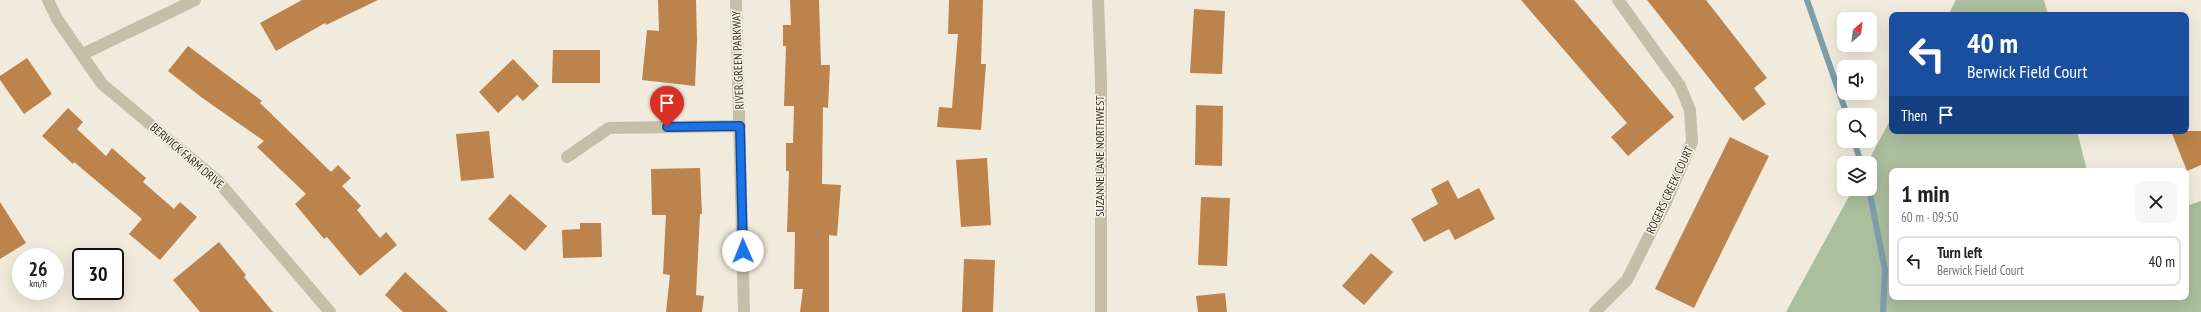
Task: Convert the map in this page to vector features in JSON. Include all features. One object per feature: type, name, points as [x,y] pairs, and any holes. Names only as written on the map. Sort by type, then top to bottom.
[{"type":"street","name":"BERWICK FARM DRIVE","points":[[48,0],[57,19],[83,54],[102,84],[217,180],[330,312]]},
{"type":"street","points":[[83,54],[195,0]]},
{"type":"street","name":"RIVER GREEN PARKWAY","points":[[736,0],[744,312]]},
{"type":"street","name":"SUZANNE LANE NORTHWEST","points":[[1098,0],[1101,80],[1101,312]]},
{"type":"street","name":"ROGERS CREEK COURT","points":[[1595,312],[1627,280],[1665,204],[1692,142],[1690,110],[1680,86],[1618,0]]},
{"type":"street","points":[[567,157],[608,128],[740,126]]},
{"type":"green space","points":[[1956,0],[2044,0],[2047,12],[1950,12]]},
{"type":"green space","points":[[1889,123],[1889,134],[2078,134],[2086,168],[1889,168],[1889,300],[2189,300],[2189,205],[2201,201],[2201,312],[1786,312],[1849,196],[1877,196],[1877,156],[1871,156],[1875,148],[1877,148],[1877,145]]},
{"type":"building","points":[[302,0],[378,0],[326,25],[325,23],[276,51],[260,23]]},
{"type":"building","points":[[658,0],[696,0],[697,40],[695,86],[642,80],[647,30],[659,31]]},
{"type":"building","points":[[790,0],[819,0],[821,65],[830,65],[828,108],[823,107],[822,184],[841,185],[837,236],[829,235],[829,312],[800,312],[803,289],[794,289],[795,232],[787,232],[789,171],[786,171],[786,143],[793,143],[794,106],[784,106],[786,46],[783,46],[783,25],[791,25]]},
{"type":"building","points":[[949,0],[983,0],[981,64],[986,64],[981,130],[937,127],[939,107],[952,108],[958,34],[948,34]]},
{"type":"building","points":[[1521,0],[1574,0],[1674,117],[1628,156],[1611,137],[1627,123]]},
{"type":"building","points":[[1647,0],[1706,0],[1767,78],[1754,88],[1766,104],[1743,121]]},
{"type":"building","points":[[1194,9],[1225,11],[1222,74],[1190,73]]},
{"type":"building","points":[[188,46],[262,101],[260,103],[331,172],[338,165],[351,178],[342,186],[361,206],[357,210],[380,238],[386,232],[397,245],[360,276],[327,237],[324,239],[295,204],[306,194],[257,147],[264,141],[201,97],[168,71]]},
{"type":"building","points":[[553,50],[600,50],[600,83],[552,83]]},
{"type":"building","points":[[27,58],[52,94],[24,114],[0,80],[0,76]]},
{"type":"building","points":[[513,59],[539,86],[523,101],[517,95],[498,113],[479,92]]},
{"type":"building","points":[[1196,105],[1223,106],[1222,166],[1195,165]]},
{"type":"building","points":[[68,108],[83,122],[77,129],[106,156],[112,148],[146,178],[143,182],[174,209],[180,202],[197,217],[160,260],[129,234],[142,219],[74,162],[73,164],[42,136]]},
{"type":"building","points":[[489,131],[494,178],[461,181],[456,134]]},
{"type":"building","points":[[2189,131],[2201,131],[2201,165],[2189,170],[2189,168],[2186,168],[2172,134],[2189,134]]},
{"type":"building","points":[[1730,137],[1769,156],[1694,308],[1655,289]]},
{"type":"building","points":[[987,158],[991,225],[961,227],[956,160]]},
{"type":"building","points":[[700,168],[702,214],[700,214],[696,295],[704,296],[702,312],[666,312],[670,275],[663,274],[666,215],[652,215],[651,169]]},
{"type":"building","points":[[1448,180],[1458,199],[1479,188],[1495,219],[1455,240],[1449,229],[1424,242],[1411,219],[1438,204],[1431,189]]},
{"type":"building","points":[[510,194],[547,226],[525,251],[488,219]]},
{"type":"building","points":[[1201,197],[1230,198],[1227,266],[1198,265]]},
{"type":"building","points":[[0,202],[26,243],[18,248],[12,248],[12,252],[0,259]]},
{"type":"building","points":[[580,223],[601,223],[602,257],[563,258],[562,230],[580,229]]},
{"type":"building","points":[[219,242],[246,275],[244,277],[273,312],[200,312],[173,280]]},
{"type":"building","points":[[1371,253],[1393,272],[1364,305],[1342,286]]},
{"type":"building","points":[[964,259],[995,260],[993,312],[962,312]]},
{"type":"building","points":[[405,272],[448,312],[403,312],[385,295]]},
{"type":"building","points":[[1225,293],[1227,312],[1198,312],[1196,296]]},
{"type":"waterway","points":[[1807,0],[1845,108]]},
{"type":"waterway","points":[[1856,148],[1859,156]]},
{"type":"waterway","points":[[1870,196],[1885,270],[1883,312]]},
{"type":"route","points":[[667,127],[740,126],[743,251]]}]
